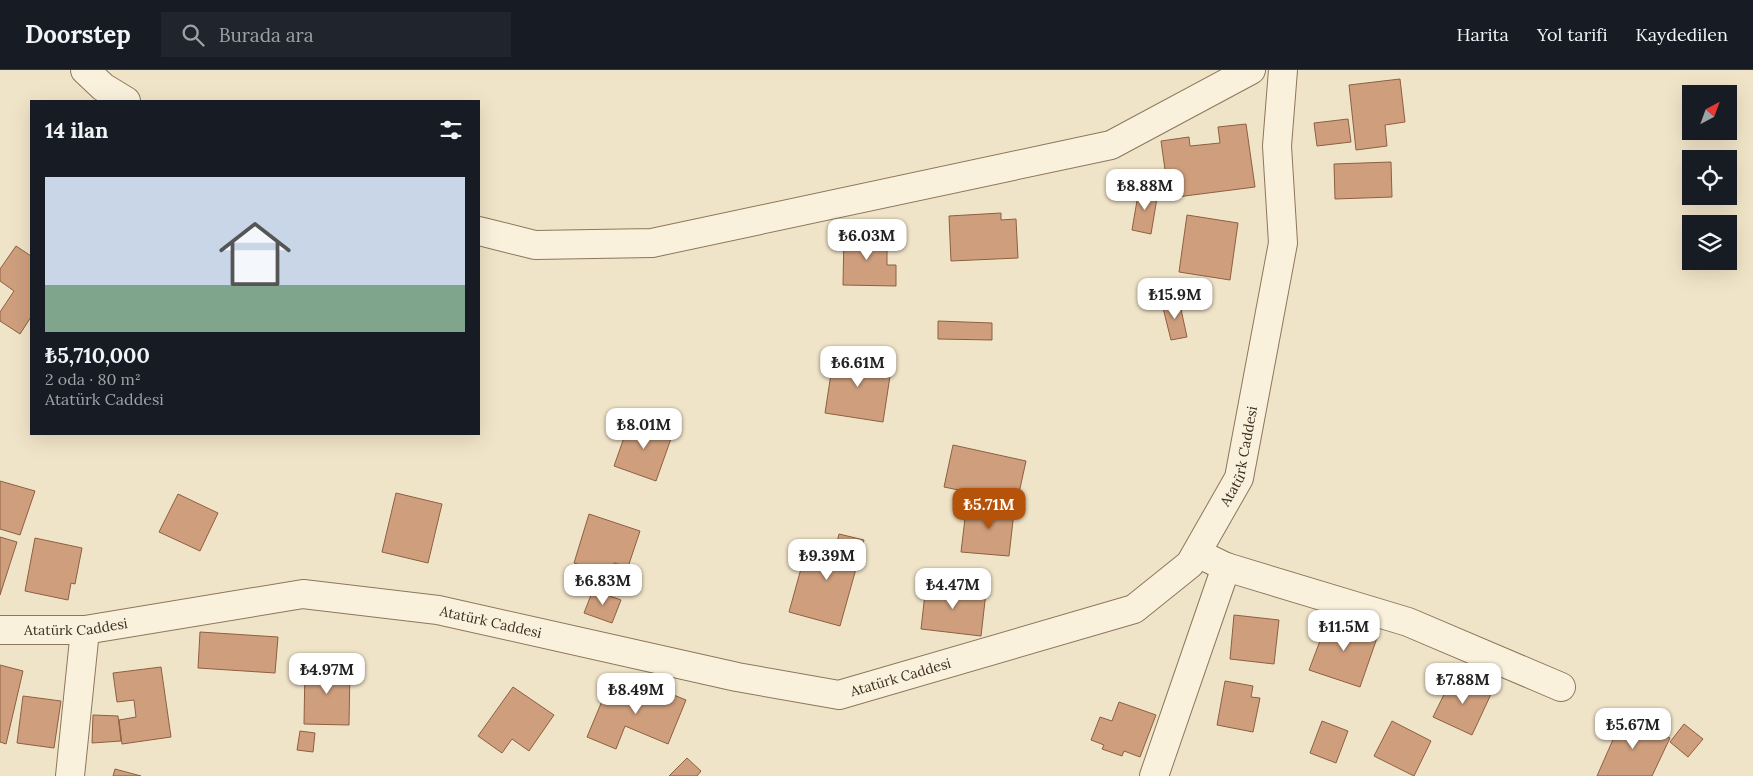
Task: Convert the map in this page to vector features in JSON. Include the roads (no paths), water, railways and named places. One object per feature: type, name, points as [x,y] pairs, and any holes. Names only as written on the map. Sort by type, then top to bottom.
[{"type":"street","points":[[85,70],[102,87],[124,100]]},
{"type":"street","points":[[480,231],[535,246],[652,243],[662,241],[1111,145],[1251,70]]},
{"type":"street","name":"Atatürk Caddesi","points":[[0,630],[85,630],[303,594],[438,610],[736,677],[839,695],[1134,609],[1190,564],[1239,478],[1283,243],[1277,146],[1283,70]]},
{"type":"street","points":[[1197,553],[1226,567],[1408,622],[1561,687]]},
{"type":"street","points":[[1154,776],[1226,567]]},
{"type":"street","points":[[70,776],[85,630]]}]
